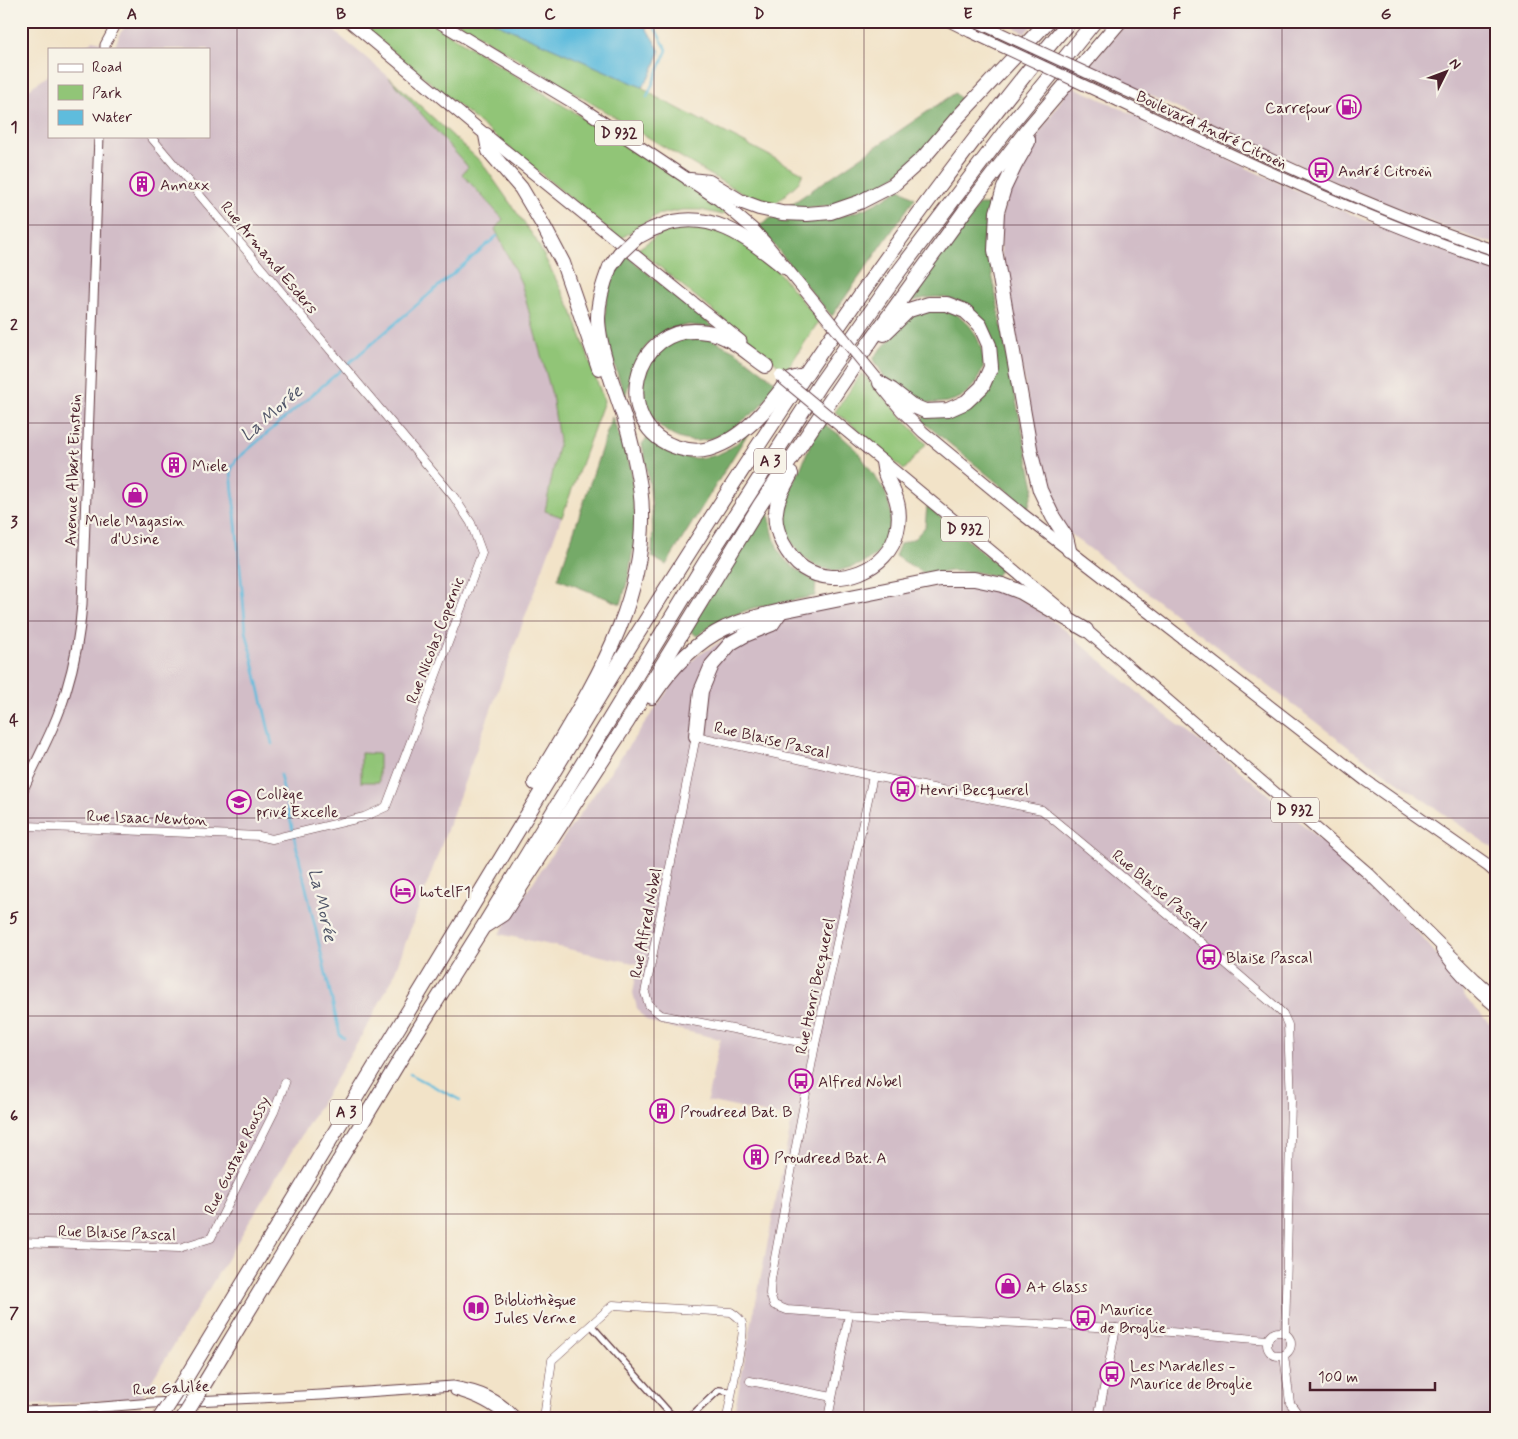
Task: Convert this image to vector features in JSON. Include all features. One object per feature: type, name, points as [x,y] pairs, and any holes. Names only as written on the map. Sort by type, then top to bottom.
[{"type":"highway","points":[[690,180],[709,182],[740,201],[758,208],[782,213],[807,214],[831,212],[860,202],[893,185],[923,158],[958,117],[1048,21]]},
{"type":"highway","name":"A 3","points":[[160,1418],[508,844],[686,555],[804,375],[896,244],[990,117],[1070,21]]},
{"type":"highway","name":"A 3","points":[[183,1418],[706,561],[820,384],[906,262],[1006,130],[1096,21]]},
{"type":"highway","points":[[483,927],[503,914],[626,724],[760,505],[923,267],[1027,130],[1120,21]]},
{"type":"highway","points":[[1027,130],[1028,142],[1010,174],[999,205],[995,230],[995,250],[1030,454],[1040,490],[1053,517],[1066,537],[1069,550]]},
{"type":"highway","points":[[486,135],[489,151],[521,188],[543,225],[562,263],[614,407],[624,417]]},
{"type":"highway","points":[[508,844],[508,828],[607,658],[622,624],[635,580],[642,534],[640,488],[624,417],[603,354],[598,320],[600,293],[610,267],[620,253],[638,237],[659,226],[684,220],[708,221],[731,230],[745,237],[784,267]]},
{"type":"highway","points":[[872,340],[884,334],[909,310],[928,304],[947,304],[965,311],[980,325],[989,345],[991,367],[982,387],[966,402],[948,410],[925,411],[910,405],[878,381]]},
{"type":"highway","points":[[766,366],[727,339],[718,335],[690,330],[674,334],[655,346],[639,370],[636,399],[639,410],[650,429],[669,445],[687,450],[708,449],[733,438],[747,428],[762,413],[788,380],[804,375]]},
{"type":"highway","points":[[791,459],[793,470],[779,495],[775,515],[778,533],[787,552],[802,568],[820,576],[839,578],[861,573],[879,561],[892,546],[897,531],[899,514],[894,494],[886,477],[883,462]]},
{"type":"highway","points":[[626,724],[643,710],[677,664],[697,646],[725,628],[758,616],[781,611],[940,579],[974,579],[1003,585],[1021,592],[1086,630]]},
{"type":"highway","points":[[696,736],[701,691],[712,665],[730,643],[744,634],[772,624],[781,611]]},
{"type":"main road","name":"D 932","points":[[349,21],[1023,576],[1369,874],[1475,979],[1497,998]]},
{"type":"main road","name":"D 932","points":[[437,21],[582,108],[719,200],[753,229],[922,432],[1021,513],[1365,780],[1497,874]]},
{"type":"main road","name":"Boulevard André Citroën","points":[[948,21],[1340,204],[1398,228],[1497,263]]},
{"type":"main road","name":"Boulevard André Citroën","points":[[977,22],[1299,173],[1432,228],[1497,252]]},
{"type":"main road","points":[[1429,933],[1454,968],[1486,1000],[1497,1008]]},
{"type":"street","points":[[105,48],[118,21]]},
{"type":"street","name":"Avenue Albert Einstein","points":[[21,794],[52,728],[66,692],[79,636],[82,604],[99,138]]},
{"type":"street","name":"Rue Armand Esders","points":[[152,138],[369,396]]},
{"type":"street","name":"Rue Nicolas Copernic","points":[[272,838],[364,817],[386,807],[482,553],[470,522],[454,497],[369,396]]},
{"type":"street","name":"Rue Blaise Pascal","points":[[696,736],[873,776],[1042,810],[1216,955],[1283,1014],[1288,1025],[1291,1101],[1285,1334]]},
{"type":"street","name":"Rue Alfred Nobel","points":[[696,736],[645,993],[649,1005],[661,1015],[815,1045]]},
{"type":"street","name":"Rue Henri Becquerel","points":[[873,776],[815,1045],[771,1279],[770,1294],[774,1304],[787,1310],[849,1315],[1116,1328],[1262,1338],[1268,1340]]},
{"type":"street","name":"Rue Isaac Newton","points":[[21,824],[272,838]]},
{"type":"street","name":"Rue Gustave Roussy","points":[[211,1238],[274,1112],[285,1083]]},
{"type":"street","name":"Rue Blaise Pascal","points":[[21,1242],[179,1248],[211,1238]]},
{"type":"street","points":[[544,1418],[552,1360],[613,1306],[731,1312],[739,1317],[744,1325],[727,1418]]},
{"type":"street","points":[[828,1418],[849,1315]]},
{"type":"street","points":[[591,1325],[674,1418]]},
{"type":"street","points":[[1098,1418],[1116,1328]]},
{"type":"street","points":[[1282,1332],[1285,1334],[1290,1339],[1291,1347],[1284,1355],[1273,1354],[1268,1347],[1268,1340],[1275,1333],[1282,1332]]},
{"type":"street","points":[[1284,1355],[1290,1403],[1301,1418]]},
{"type":"street","points":[[750,1380],[832,1397]]},
{"type":"street","points":[[443,1386],[487,1403],[495,1407],[507,1418]]},
{"type":"street","name":"Rue Galilée","points":[[21,1411],[77,1409],[153,1402],[322,1395],[443,1386],[468,1388],[482,1392],[499,1401],[517,1418]]},
{"type":"street","points":[[688,1418],[719,1390],[732,1392]]},
{"type":"shaded area","points":[[131,21],[322,21],[389,77],[482,163],[536,240],[572,311],[604,401],[392,980],[361,1037],[141,1398],[21,1406],[21,95],[48,75],[48,138],[210,138],[210,48],[83,48],[93,40],[115,46],[120,33]]},
{"type":"shaded area","points":[[1002,21],[1036,21],[1025,33]]},
{"type":"shaded area","points":[[1128,21],[1497,21],[1497,244],[1476,239],[1423,219],[1349,188],[1088,67]]},
{"type":"shaded area","points":[[1072,86],[1332,206],[1404,237],[1497,270],[1497,851],[1352,750],[1068,532],[1058,514],[1045,486],[1037,452],[1001,252],[1000,220],[1015,170]]},
{"type":"shaded area","points":[[942,585],[973,585],[1001,591],[1028,603],[1065,630],[1156,708],[1248,777],[1367,880],[1409,922],[1461,983],[1463,995],[1497,1031],[1497,1418],[733,1418],[792,1119],[707,1101],[720,1039],[655,1024],[645,1019],[637,1008],[633,993],[638,964],[499,934],[549,858],[681,672],[697,656],[730,636],[762,620]]},
{"type":"green space","points":[[356,21],[428,21],[644,156],[726,212],[723,215],[701,210],[682,210],[657,215],[620,239]]},
{"type":"green space","points":[[455,21],[491,21],[642,87],[656,97],[803,173],[799,182],[776,203],[755,199],[724,183]]},
{"type":"green space","points":[[389,77],[482,163],[536,240],[572,311],[604,401],[562,517],[545,511],[559,441],[552,395],[521,283],[495,229],[503,219],[462,174],[468,167]]},
{"type":"green space","points":[[955,93],[963,101],[936,137],[920,155],[883,184],[863,195],[842,203],[805,208],[797,208],[790,205]]},
{"type":"green space","points":[[900,189],[915,198],[832,316],[759,226],[771,218],[807,220],[854,213]]},
{"type":"green space","points":[[978,205],[989,205],[988,234],[993,276],[1034,487],[1028,508],[922,421],[924,416],[951,414],[995,366],[966,304],[942,297],[906,303]]},
{"type":"green space","points":[[685,225],[713,227],[751,248],[769,261],[819,321],[786,371],[638,249],[660,234]]},
{"type":"green space","points":[[627,256],[715,328],[689,325],[673,328],[651,340],[636,361],[625,397],[607,334],[606,302],[609,287],[617,267]]},
{"type":"green space","points":[[929,309],[946,310],[955,314],[967,323],[979,342],[983,357],[983,368],[966,394],[955,400],[928,403],[902,395],[891,387],[873,358],[913,314]]},
{"type":"green space","points":[[683,338],[709,338],[737,352],[777,383],[759,408],[731,429],[709,439],[688,441],[677,438],[657,423],[645,403],[643,382],[654,357],[667,344]]},
{"type":"green space","points":[[862,373],[926,444],[904,470],[835,412]]},
{"type":"green space","points":[[612,417],[631,468],[636,532],[628,579],[621,604],[558,579]]},
{"type":"green space","points":[[822,422],[856,449],[885,491],[891,513],[889,534],[877,554],[862,564],[838,571],[817,567],[799,554],[789,538],[782,515],[787,495],[800,470],[813,437]]},
{"type":"green space","points":[[750,430],[666,565],[652,557],[653,527],[651,500],[642,444],[649,436],[660,447],[669,452],[687,457],[706,457],[715,455],[733,446]]},
{"type":"green space","points":[[927,506],[1001,568],[996,576],[975,572],[950,571],[927,575],[895,556],[900,544],[915,538],[925,527]]},
{"type":"green space","points":[[763,511],[769,514],[775,541],[782,556],[793,567],[816,582],[815,596],[753,608],[719,621],[697,636],[689,630]]},
{"type":"green space","points":[[361,753],[379,754],[379,782],[361,782]]},
{"type":"water","points":[[491,21],[642,21],[660,51],[651,75],[642,87]]},
{"type":"waterway","name":"La Morée","points":[[647,97],[667,50],[651,21]]},
{"type":"waterway","name":"La Morée","points":[[272,744],[246,631],[231,470],[236,460],[497,236]]},
{"type":"waterway","name":"La Morée","points":[[280,775],[340,1035],[344,1038]]},
{"type":"waterway","name":"La Morée","points":[[410,1074],[460,1100]]},
{"type":"place","name":"Carrefour","points":[[1349,107]]},
{"type":"place","name":"André Citroën","points":[[1321,170]]},
{"type":"place","name":"Annexx","points":[[142,184]]},
{"type":"place","name":"Miele","points":[[174,465]]},
{"type":"place","name":"Miele Magasin d'Usine","points":[[135,495]]},
{"type":"place","name":"Henri Becquerel","points":[[903,789]]},
{"type":"place","name":"Collège privé Excelle","points":[[239,802]]},
{"type":"place","name":"hotelF1","points":[[403,891]]},
{"type":"place","name":"Blaise Pascal","points":[[1209,957]]},
{"type":"place","name":"Alfred Nobel","points":[[801,1081]]},
{"type":"place","name":"Proudreed Bat. B","points":[[662,1111]]},
{"type":"place","name":"Proudreed Bat. A","points":[[756,1157]]},
{"type":"place","name":"A+ Glass","points":[[1008,1286]]},
{"type":"place","name":"Bibliothèque Jules Verne","points":[[476,1308]]},
{"type":"place","name":"Maurice de Broglie","points":[[1083,1318]]},
{"type":"place","name":"Les Mardelles - Maurice de Broglie","points":[[1112,1374]]}]
